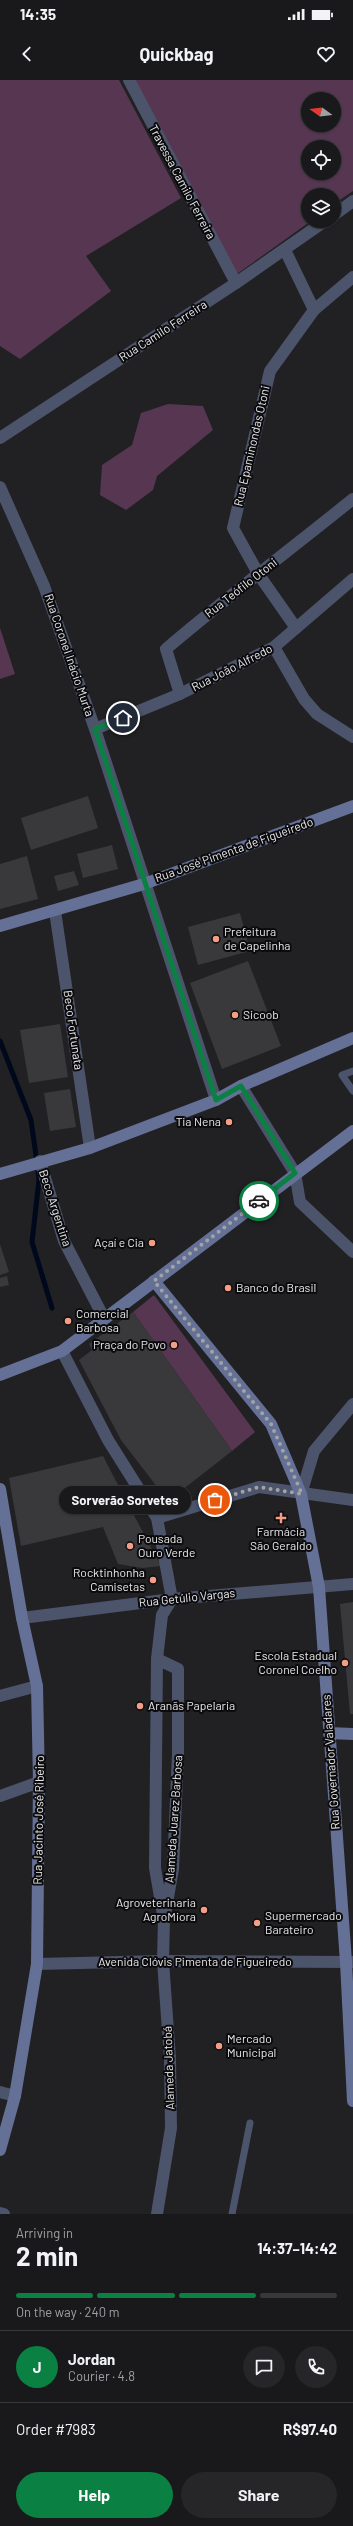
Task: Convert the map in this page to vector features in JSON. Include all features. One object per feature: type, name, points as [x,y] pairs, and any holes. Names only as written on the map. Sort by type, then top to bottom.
[{"type":"street","name":"Travessa Camilo Ferreira","points":[[129,80],[236,283]]},
{"type":"street","points":[[341,210],[353,201]]},
{"type":"street","name":"Rua Camilo Ferreira","points":[[0,438],[236,283],[315,228]]},
{"type":"street","points":[[285,250],[314,310]]},
{"type":"street","name":"Rua Epaminondas Otoni","points":[[296,628],[259,575],[233,528],[270,371],[314,310],[353,277]]},
{"type":"street","name":"Rua Coronel Inácio Murta","points":[[0,487],[44,586],[95,729],[144,884],[216,1100]]},
{"type":"street","name":"Rua Teófilo Otoni","points":[[180,694],[166,649],[224,600],[259,575],[353,498]]},
{"type":"street","name":"Rua João Alfredo","points":[[95,729],[180,694],[274,647],[353,579]]},
{"type":"street","points":[[274,647],[304,699],[317,714],[353,737]]},
{"type":"street","name":"Rua José Pimenta de Figueiredo","points":[[0,926],[144,884],[353,806]]},
{"type":"street","name":"Beco Fortunata","points":[[55,911],[90,1148]]},
{"type":"street","points":[[0,1174],[39,1161],[90,1148],[216,1100],[241,1086],[353,1038]]},
{"type":"street","points":[[241,1086],[295,1173],[300,1202],[353,1252]]},
{"type":"street","points":[[0,1375],[62,1352],[104,1318],[295,1173],[353,1131]]},
{"type":"street","name":"Beco Argentina","points":[[39,1161],[64,1241],[104,1318]]},
{"type":"street","name":"Rua Governador Valadares","points":[[154,1281],[271,1424],[302,1494],[319,1587],[329,1734],[350,1962],[353,2101]]},
{"type":"street","points":[[62,1352],[108,1440],[158,1518],[172,1598]]},
{"type":"street","points":[[302,1494],[314,1451],[353,1404]]},
{"type":"street","points":[[158,1518],[259,1487],[353,1500]]},
{"type":"street","name":"Rua Jacinto José Ribeiro","points":[[0,1489],[1,1504],[22,1618],[37,1686],[40,1782],[36,1964],[15,2096],[0,2150]]},
{"type":"street","name":"Rua Getúlio Vargas","points":[[22,1618],[172,1598],[353,1584]]},
{"type":"street","name":"Alameda Juarez Barbosa","points":[[164,1920],[155,1868],[158,1660],[162,1615],[172,1598]]},
{"type":"street","name":"Alameda Juarez Barbosa","points":[[158,1660],[178,1669],[178,1754],[173,1869],[164,1920]]},
{"type":"street","points":[[0,1696],[37,1686]]},
{"type":"street","points":[[329,1734],[353,1734]]},
{"type":"street","points":[[156,1754],[178,1754]]},
{"type":"street","points":[[0,1796],[40,1782]]},
{"type":"street","name":"Alameda Jatobá","points":[[157,2214],[171,2128],[170,2059],[163,1961],[164,1920]]},
{"type":"street","name":"Avenida Clóvis Pimenta de Figueiredo","points":[[36,1964],[163,1961],[350,1962]]},
{"type":"street","points":[[0,2092],[15,2096]]},
{"type":"street","points":[[0,2213],[4,2214]]},
{"type":"lane","points":[[353,1071],[342,1075],[353,1091]]},
{"type":"lane","points":[[232,2214],[250,2123]]},
{"type":"shaded area","points":[[0,80],[119,80],[181,198],[86,256],[111,291],[20,359],[0,346]]},
{"type":"shaded area","points":[[134,80],[353,80],[353,191],[341,199],[341,188],[301,188],[301,228],[237,274]]},
{"type":"shaded area","points":[[168,404],[203,406],[213,430],[157,476],[153,490],[126,510],[100,495],[102,465],[132,445],[141,413]]},
{"type":"shaded area","points":[[0,628],[15,674],[0,679]]},
{"type":"shaded area","name":"Praça do Povo","points":[[154,1295],[255,1432],[232,1451],[133,1312]]},
{"type":"building","points":[[88,796],[98,828],[31,850],[21,818]]},
{"type":"building","points":[[112,845],[118,869],[83,878],[77,854]]},
{"type":"building","points":[[27,856],[38,899],[0,909],[0,864]]},
{"type":"building","points":[[74,871],[79,885],[58,891],[54,876]]},
{"type":"building","points":[[240,913],[250,951],[198,965],[188,927]]},
{"type":"building","name":"Sicoob","points":[[248,961],[281,1046],[222,1069],[190,983]]},
{"type":"building","points":[[60,1024],[68,1077],[29,1083],[20,1030]]},
{"type":"building","points":[[70,1089],[76,1127],[50,1131],[44,1093]]},
{"type":"building","points":[[0,1244],[9,1272],[0,1275]]},
{"type":"building","points":[[7,1276],[9,1285],[0,1287],[0,1278]]},
{"type":"building","points":[[133,1312],[232,1451],[168,1501],[121,1440],[79,1360],[92,1350],[89,1344]]},
{"type":"building","points":[[103,1456],[161,1566],[142,1568],[118,1564],[103,1527],[21,1546],[9,1478]]},
{"type":"building","points":[[353,1602],[353,1714],[350,1714],[340,1604]]},
{"type":"waterway","points":[[0,1041],[31,1120],[37,1163]]},
{"type":"waterway","points":[[38,1170],[39,1180],[32,1242],[52,1308]]},
{"type":"way so far","points":[[215,1500],[259,1487],[302,1494],[271,1424],[154,1281],[259,1201]]},
{"type":"place","name":"Prefeitura de Capelinha","points":[[216,939]]},
{"type":"place","name":"Sicoob","points":[[235,1015]]},
{"type":"place","name":"Tia Nena","points":[[229,1122]]},
{"type":"place","name":"Açaí e Cia","points":[[152,1243]]},
{"type":"place","name":"Banco do Brasil","points":[[228,1288]]},
{"type":"place","name":"Comercial Barbosa","points":[[68,1321]]},
{"type":"place","name":"Praça do Povo","points":[[174,1345]]},
{"type":"place","name":"Sorverão Sorvetes","points":[[215,1500]]},
{"type":"place","name":"Farmácia São Geraldo","points":[[281,1518]]},
{"type":"place","name":"Pousada Ouro Verde","points":[[130,1546]]},
{"type":"place","name":"Rocktinhonha Camisetas","points":[[153,1580]]},
{"type":"place","name":"Escola Estadual Coronel Coelho","points":[[345,1663]]},
{"type":"place","name":"Aranãs Papelaria","points":[[140,1706]]},
{"type":"place","name":"Agroveterinaria AgroMiora","points":[[204,1910]]},
{"type":"place","name":"Supermercado Barateiro","points":[[257,1923]]},
{"type":"place","name":"Mercado Municipal","points":[[219,2046]]},
{"type":"route","points":[[123,718],[95,729],[144,884],[216,1100],[241,1086],[295,1173],[259,1201]]}]
